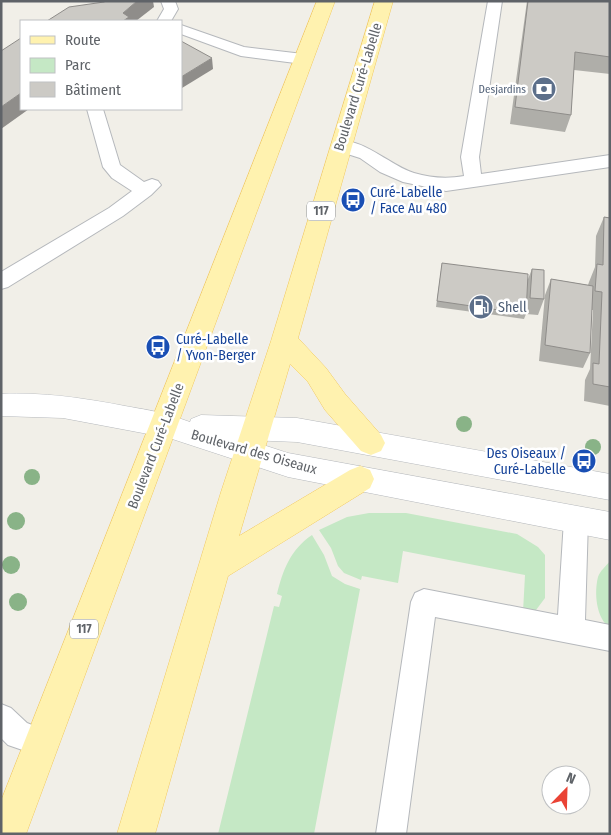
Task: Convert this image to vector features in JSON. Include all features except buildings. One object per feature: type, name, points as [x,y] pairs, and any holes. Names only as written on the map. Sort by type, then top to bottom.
[{"type":"main road","name":"Boulevard Curé-Labelle","points":[[7,834],[40,742],[164,425],[326,1]]},
{"type":"main road","name":"Boulevard Curé-Labelle","points":[[136,834],[251,440],[284,341],[384,1]]},
{"type":"main road","points":[[284,341],[317,375],[335,402],[371,443]]},
{"type":"main road","points":[[215,567],[360,479]]},
{"type":"street","name":"Boulevard des Oiseaux","points":[[1,405],[39,405],[72,408],[251,440],[297,430],[610,487]]},
{"type":"street","name":"Boulevard des Oiseaux","points":[[251,440],[288,465],[610,526]]},
{"type":"lane","points":[[164,20],[170,9],[168,1]]},
{"type":"lane","points":[[475,182],[471,170],[470,156],[495,1]]},
{"type":"lane","points":[[182,28],[241,51],[303,59]]},
{"type":"lane","points":[[1,282],[116,212],[148,188],[118,174],[112,167],[95,110]]},
{"type":"lane","points":[[340,146],[357,150],[391,171],[422,182],[446,186],[610,161]]},
{"type":"lane","points":[[571,629],[576,520]]},
{"type":"lane","points":[[391,834],[424,602],[610,638]]},
{"type":"lane","points":[[1,718],[18,735],[40,742]]},
{"type":"green space","points":[[369,513],[406,513],[517,534],[538,547],[545,555],[545,598],[536,610],[523,612],[525,575],[403,551],[398,583],[362,576],[361,580],[344,573],[338,566],[331,548],[319,530],[347,517]]},
{"type":"green space","points":[[312,535],[324,555],[332,576],[345,584],[360,589],[314,834],[218,834],[274,606],[279,607],[282,596],[277,594],[282,577],[288,561],[298,547]]},
{"type":"green space","points":[[610,561],[610,628],[605,624],[599,612],[596,590],[599,575]]},
{"type":"place","name":"Desjardins","points":[[544,89]]},
{"type":"place","name":"Curé-Labelle / Face Au 480","points":[[353,200]]},
{"type":"place","name":"Shell","points":[[481,307]]},
{"type":"place","name":"Curé-Labelle / Yvon-Berger","points":[[158,347]]},
{"type":"place","name":"Des Oiseaux / Curé-Labelle","points":[[584,461]]}]
